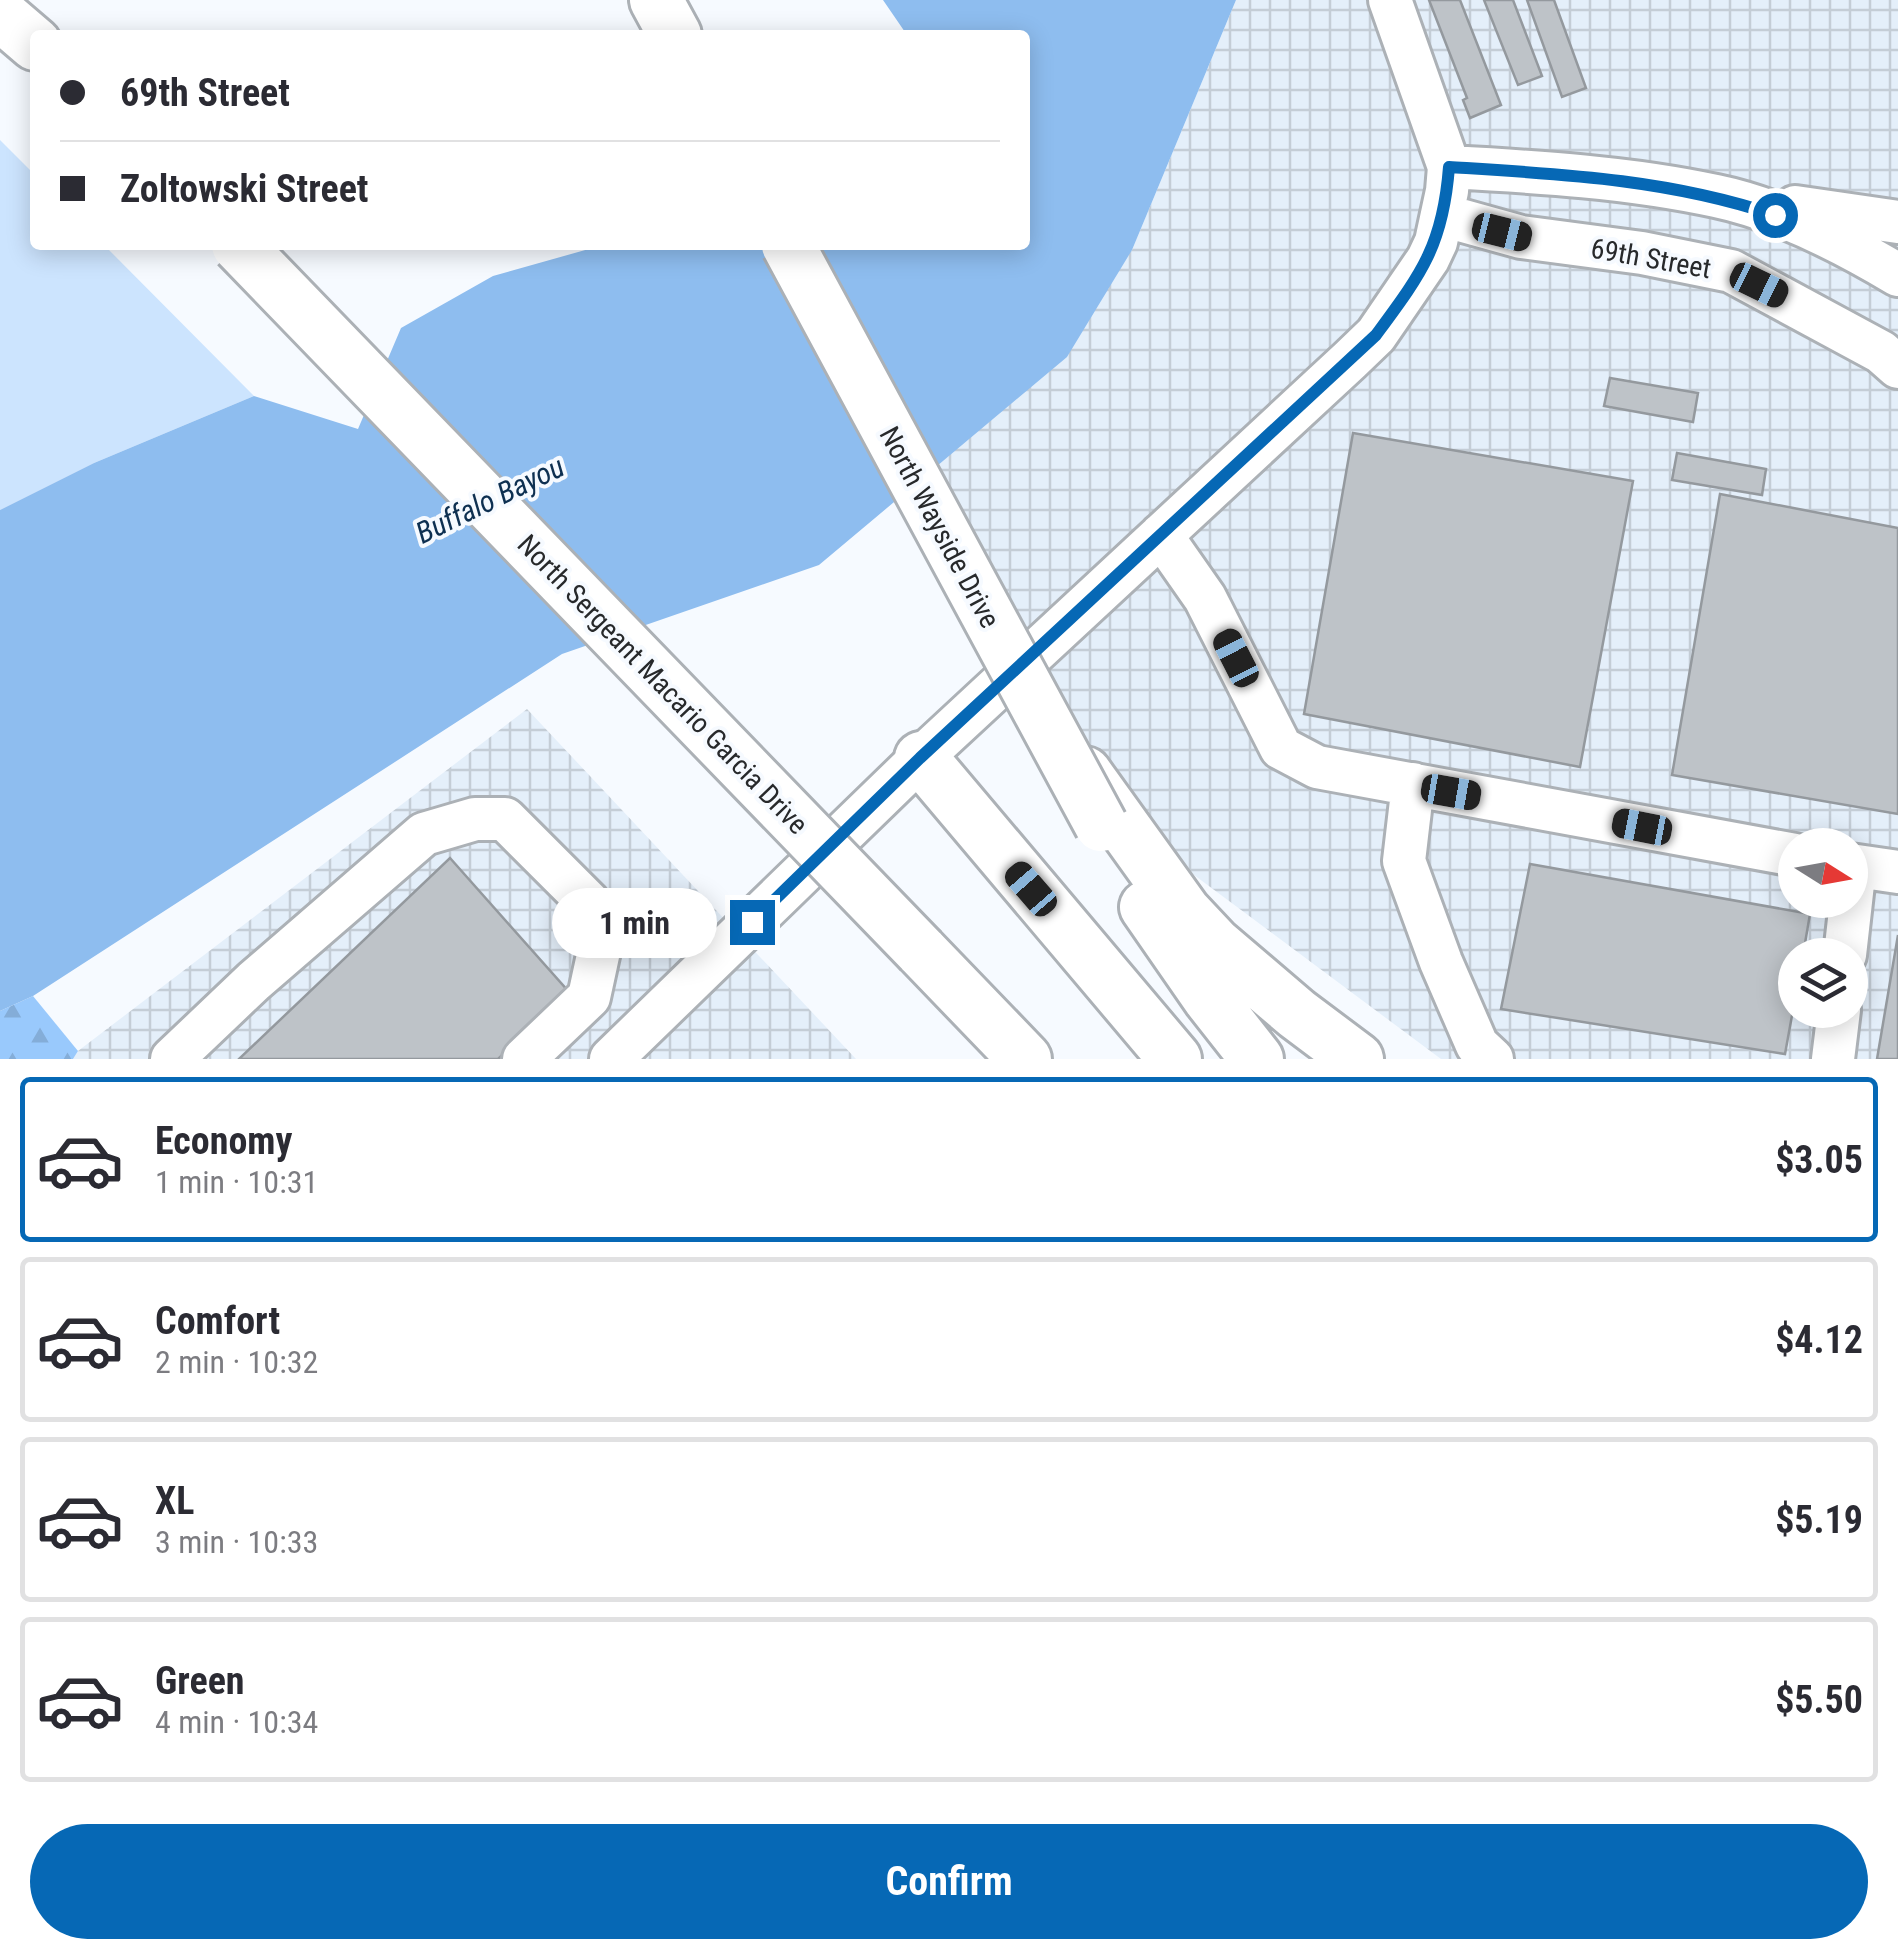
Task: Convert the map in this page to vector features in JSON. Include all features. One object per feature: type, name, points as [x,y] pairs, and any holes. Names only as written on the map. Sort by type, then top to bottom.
[{"type":"main road","points":[[656,0],[672,30]]},
{"type":"main road","name":"North Sergeant Macario Garcia Drive","points":[[243,250],[968,1002]]},
{"type":"main road","name":"North Wayside Drive","points":[[791,250],[1032,698],[1110,824],[1139,895],[1257,1059]]},
{"type":"main road","points":[[920,758],[1176,1059]]},
{"type":"main road","points":[[1110,824],[1216,944],[1297,1014],[1357,1059]]},
{"type":"main road","points":[[968,1002],[1009,1059]]},
{"type":"main road","points":[[968,1002],[1025,1059]]},
{"type":"street","points":[[611,1059],[920,758],[1376,335],[1436,242],[1449,167],[1390,0]]},
{"type":"street","points":[[1449,167],[1577,174],[1898,222]]},
{"type":"street","points":[[1718,196],[1803,225],[1898,275]]},
{"type":"street","name":"69th Street","points":[[1442,216],[1521,237],[1642,254],[1730,272],[1881,352],[1898,367]]},
{"type":"street","points":[[1161,535],[1205,598],[1281,748],[1317,767],[1778,852]]},
{"type":"street","points":[[1413,784],[1404,861],[1477,1045],[1492,1059]]},
{"type":"street","points":[[172,1059],[254,981],[424,834],[476,818],[505,820],[589,903],[602,937],[589,997],[524,1059]]},
{"type":"street","points":[[1868,868],[1898,872]]},
{"type":"street","points":[[1833,1059],[1836,1028]]},
{"type":"shaded area","points":[[1236,0],[1898,0],[1898,1059],[1441,1059],[1139,834],[936,467],[1132,250]]},
{"type":"shaded area","points":[[0,140],[30,170],[30,250],[109,250],[254,396],[94,463],[0,510]]},
{"type":"shaded area","points":[[527,709],[856,1059],[73,1059],[78,1051]]},
{"type":"green space","points":[[33,996],[78,1051],[73,1059],[0,1059],[0,1011]]},
{"type":"water","name":"Buffalo Bayou","points":[[883,0],[1236,0],[1132,250],[1067,357],[819,565],[562,654],[33,996],[0,1011],[0,510],[94,463],[254,396],[358,429],[401,328],[493,276],[585,250],[1030,250],[1030,30],[904,30]]},
{"type":"building","points":[[1429,0],[1460,0],[1501,105],[1470,118],[1463,100],[1467,98]]},
{"type":"building","points":[[1484,0],[1513,0],[1542,76],[1518,85]]},
{"type":"building","points":[[1527,0],[1554,0],[1586,88],[1562,97]]},
{"type":"building","points":[[1610,378],[1698,393],[1693,422],[1604,406]]},
{"type":"building","points":[[1353,433],[1633,481],[1580,767],[1304,714]]},
{"type":"building","points":[[1677,453],[1766,469],[1762,495],[1672,480]]},
{"type":"building","points":[[1720,494],[1898,528],[1898,814],[1672,775]]},
{"type":"building","points":[[450,858],[569,992],[498,1059],[239,1059]]},
{"type":"building","points":[[1530,864],[1778,908],[1778,918],[1809,918],[1806,938],[1778,938],[1778,1028],[1790,1028],[1785,1054],[1501,1009]]},
{"type":"building","points":[[1898,935],[1898,1059],[1877,1059]]},
{"type":"route","points":[[752,922],[920,758],[1376,335],[1414,284],[1436,242],[1449,167],[1577,174],[1718,196],[1775,215]]}]
